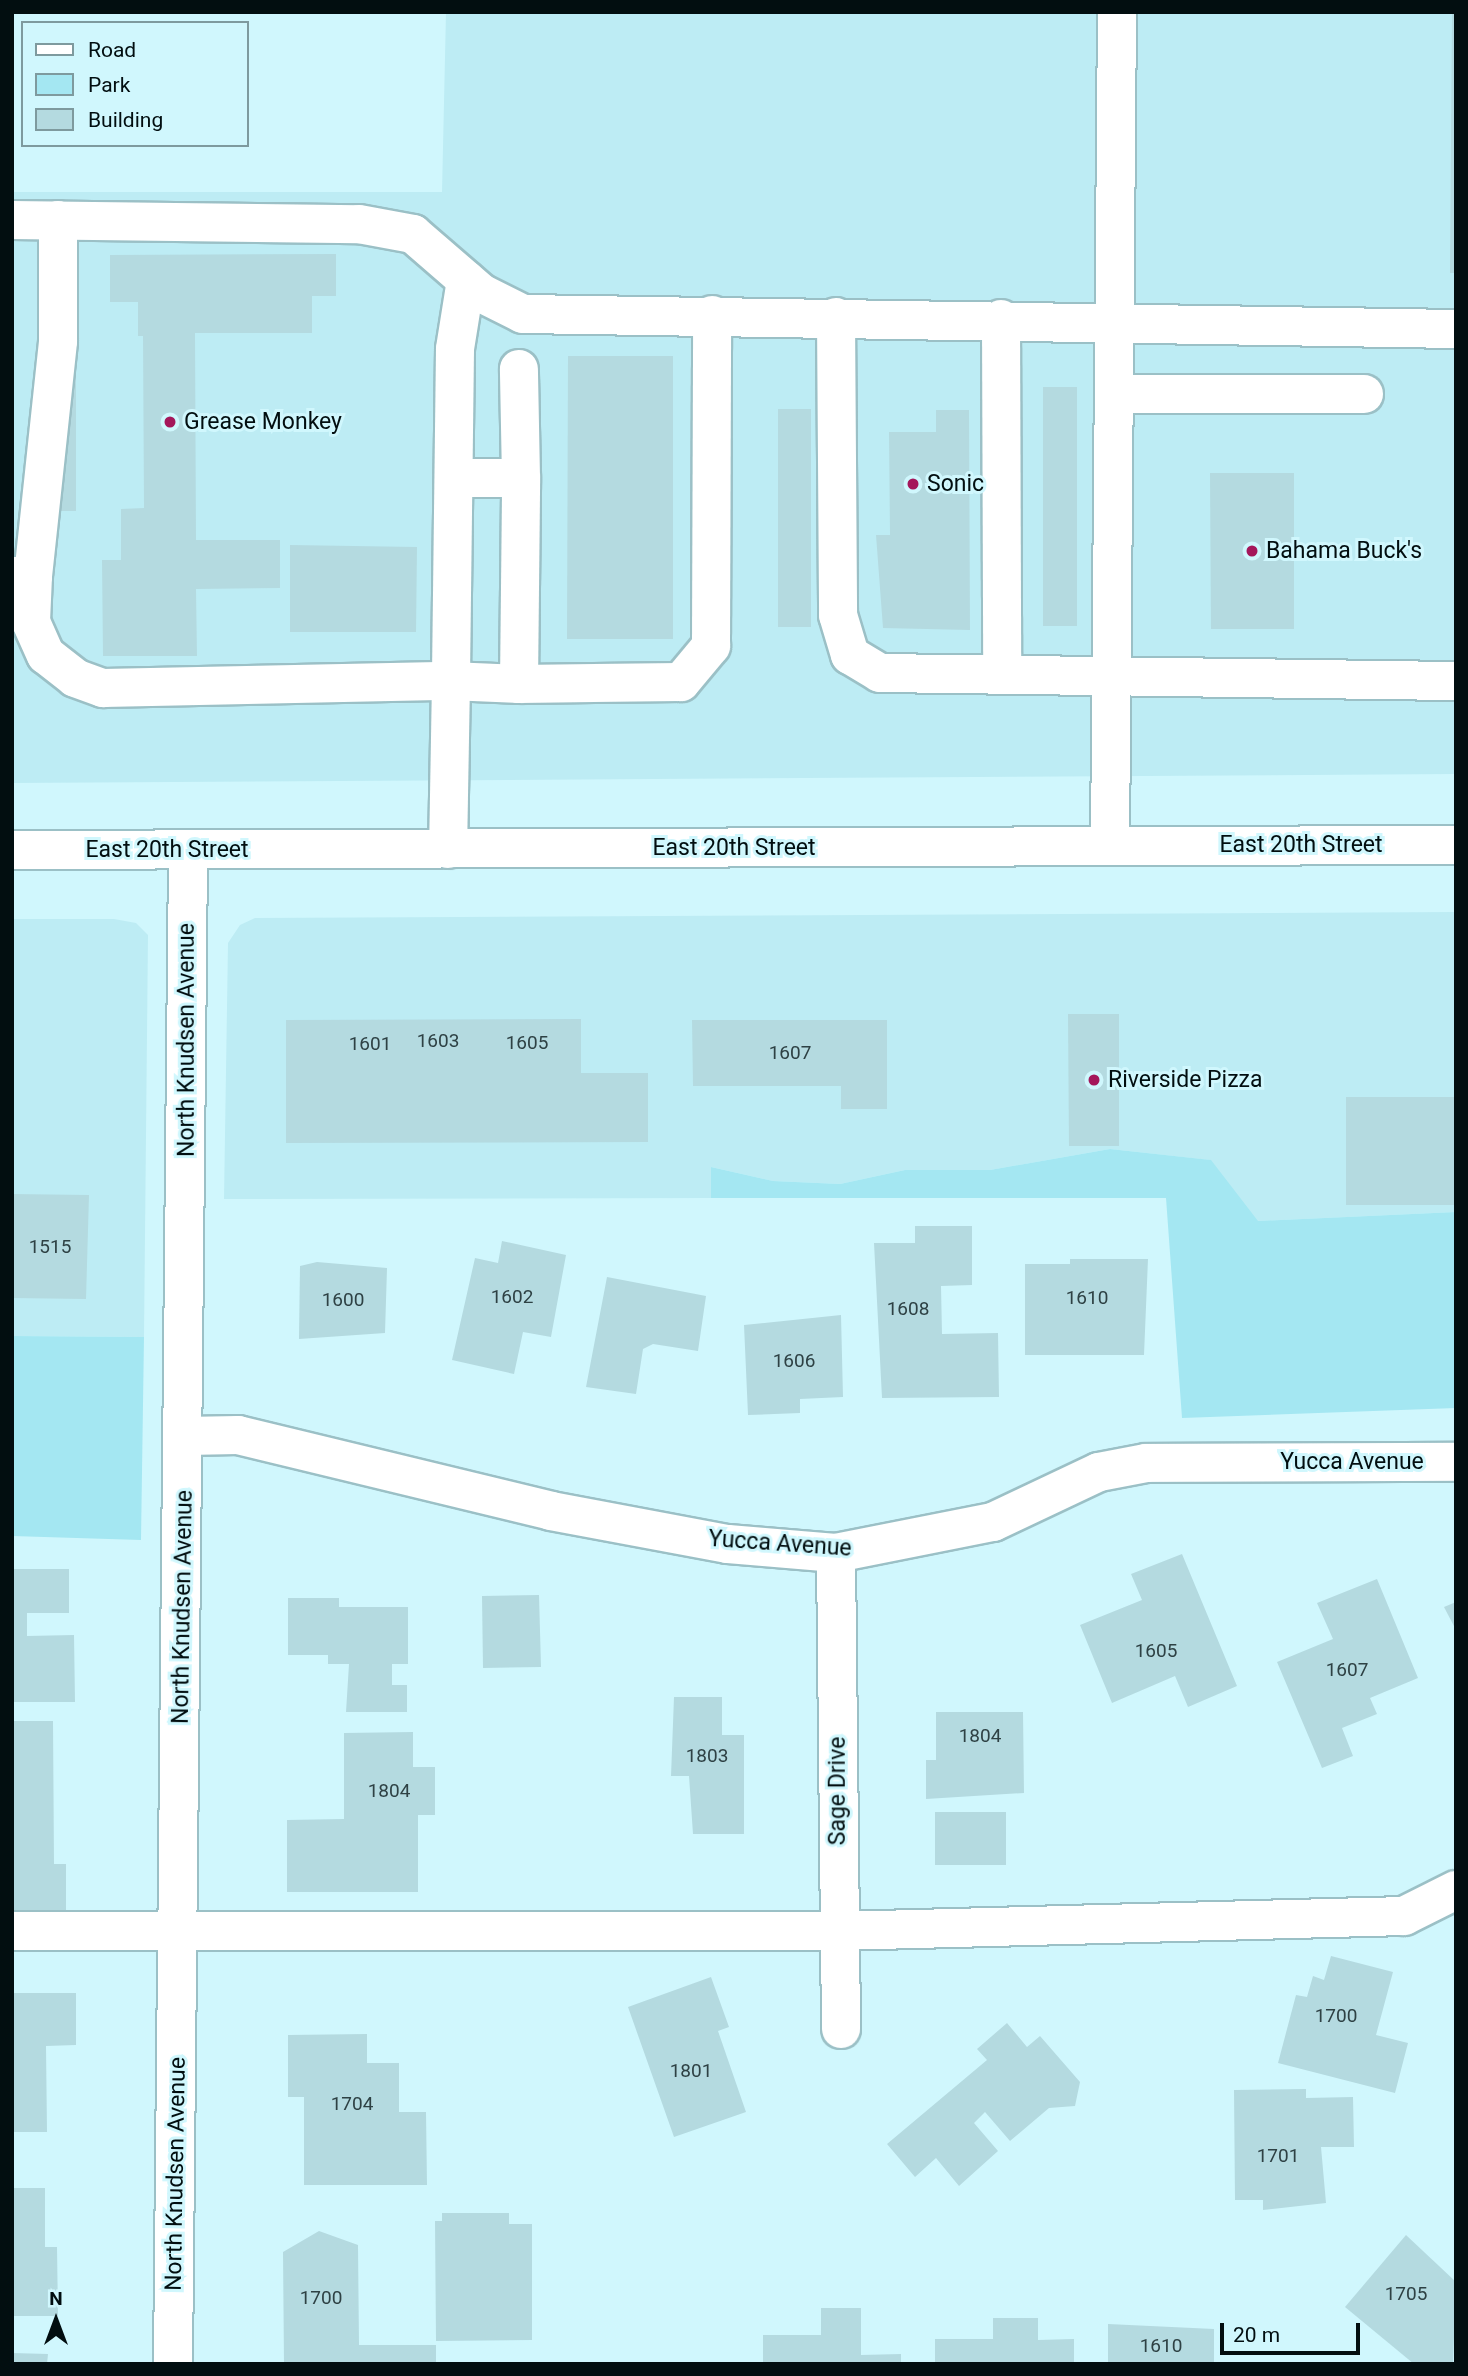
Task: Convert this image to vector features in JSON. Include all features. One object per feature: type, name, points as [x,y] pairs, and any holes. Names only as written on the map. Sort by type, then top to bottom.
[{"type":"street","points":[[1110,846],[1117,12]]},
{"type":"street","points":[[12,220],[359,224],[413,234],[466,280],[523,314],[1115,320],[1456,329]]},
{"type":"street","points":[[58,220],[58,341],[23,576],[31,622],[46,655],[75,678],[103,688],[451,681],[519,684],[681,682],[711,646],[712,315]]},
{"type":"street","points":[[448,849],[456,349],[466,280]]},
{"type":"street","points":[[836,317],[838,615],[850,655],[880,673],[1456,681]]},
{"type":"street","points":[[1001,319],[1002,675]]},
{"type":"street","points":[[519,369],[519,684]]},
{"type":"street","points":[[1114,394],[1364,394]]},
{"type":"street","points":[[454,478],[521,478]]},
{"type":"street","name":"East 20th Street","points":[[12,850],[1456,845]]},
{"type":"street","name":"North Knudsen Avenue","points":[[173,2364],[185,1436],[188,849]]},
{"type":"street","name":"Yucca Avenue","points":[[185,1436],[238,1435],[551,1511],[728,1544],[836,1553],[993,1522],[1098,1472],[1146,1463],[1456,1462]]},
{"type":"street","name":"Sage Drive","points":[[836,1553],[841,2029]]},
{"type":"street","points":[[12,1931],[840,1931],[1404,1916],[1456,1890]]},
{"type":"shaded area","points":[[446,12],[1456,12],[1456,774],[12,783],[12,192],[442,192]]},
{"type":"shaded area","points":[[1456,912],[1456,1212],[1257,1221],[1210,1160],[1110,1149],[990,1170],[905,1170],[840,1184],[773,1181],[711,1167],[711,1198],[224,1199],[228,943],[240,925],[255,918]]},
{"type":"shaded area","points":[[12,919],[114,919],[136,923],[148,935],[144,1337],[12,1336]]},
{"type":"green space","points":[[1110,1149],[1211,1160],[1258,1221],[1456,1212],[1456,1408],[1182,1418],[1166,1198],[711,1198],[711,1167],[773,1181],[840,1184],[905,1170],[990,1170]]},
{"type":"green space","points":[[12,1336],[144,1337],[141,1540],[12,1536]]},
{"type":"building","points":[[1452,12],[1456,12],[1456,273],[1450,273]]},
{"type":"building","name":"Grease Monkey","points":[[336,254],[336,296],[312,296],[312,333],[195,333],[196,540],[280,540],[280,588],[196,589],[197,656],[103,656],[102,560],[121,560],[121,509],[144,508],[143,336],[138,336],[138,302],[110,302],[110,255]]},
{"type":"building","points":[[568,356],[673,356],[673,639],[567,639]]},
{"type":"building","points":[[38,368],[76,368],[76,511],[39,511]]},
{"type":"building","points":[[1043,387],[1077,387],[1077,626],[1043,626]]},
{"type":"building","points":[[778,409],[811,409],[811,627],[778,627]]},
{"type":"building","points":[[936,410],[969,410],[970,630],[883,628],[876,535],[890,535],[889,432],[936,432]]},
{"type":"building","name":"Bahama Buck's","points":[[1210,473],[1294,473],[1294,629],[1211,629]]},
{"type":"building","points":[[290,545],[417,547],[416,632],[290,632]]},
{"type":"building","name":"Riverside Pizza","points":[[1068,1014],[1119,1014],[1119,1146],[1069,1146]]},
{"type":"building","points":[[581,1019],[581,1073],[648,1073],[648,1142],[286,1143],[286,1020]]},
{"type":"building","points":[[692,1020],[887,1020],[887,1109],[841,1109],[841,1086],[693,1086]]},
{"type":"building","points":[[1346,1097],[1456,1097],[1456,1205],[1346,1205]]},
{"type":"building","points":[[12,1194],[89,1195],[86,1299],[12,1298]]},
{"type":"building","points":[[915,1226],[972,1226],[972,1285],[941,1286],[942,1334],[998,1333],[999,1397],[882,1398],[874,1243],[915,1243]]},
{"type":"building","points":[[502,1241],[566,1255],[551,1337],[523,1332],[514,1374],[452,1360],[475,1258],[498,1263]]},
{"type":"building","points":[[1070,1259],[1148,1259],[1144,1355],[1025,1355],[1025,1264],[1070,1264]]},
{"type":"building","points":[[317,1262],[387,1268],[385,1333],[299,1339],[300,1266]]},
{"type":"building","points":[[607,1277],[706,1296],[698,1351],[653,1344],[643,1349],[636,1394],[586,1387]]},
{"type":"building","points":[[841,1315],[843,1397],[800,1399],[800,1413],[748,1415],[744,1325]]},
{"type":"building","points":[[1182,1554],[1237,1686],[1188,1707],[1175,1676],[1112,1703],[1080,1625],[1142,1600],[1131,1574]]},
{"type":"building","points":[[12,1569],[69,1569],[69,1613],[27,1613],[27,1636],[74,1635],[75,1702],[12,1702]]},
{"type":"building","points":[[1377,1579],[1418,1678],[1370,1698],[1377,1714],[1342,1728],[1353,1756],[1322,1768],[1277,1662],[1333,1639],[1317,1603]]},
{"type":"building","points":[[539,1595],[541,1667],[483,1668],[482,1596]]},
{"type":"building","points":[[288,1598],[339,1598],[339,1607],[408,1607],[408,1664],[392,1664],[392,1685],[407,1685],[407,1712],[346,1712],[349,1664],[328,1664],[328,1655],[288,1655]]},
{"type":"building","points":[[1456,1602],[1456,1630],[1444,1607]]},
{"type":"building","points":[[674,1697],[722,1697],[722,1735],[744,1735],[744,1834],[693,1834],[689,1776],[671,1776]]},
{"type":"building","points":[[936,1712],[1023,1712],[1024,1793],[926,1799],[926,1760],[936,1760]]},
{"type":"building","points":[[12,1721],[53,1721],[54,1864],[66,1864],[66,1910],[12,1910]]},
{"type":"building","points":[[413,1732],[413,1767],[435,1767],[435,1815],[418,1815],[418,1892],[287,1892],[287,1820],[344,1819],[344,1733]]},
{"type":"building","points":[[935,1812],[1006,1812],[1006,1865],[935,1865]]},
{"type":"building","points":[[1331,1956],[1393,1972],[1376,2035],[1408,2043],[1395,2093],[1278,2063],[1296,1995],[1307,1997],[1313,1976],[1324,1980]]},
{"type":"building","points":[[711,1977],[729,2027],[718,2031],[746,2112],[674,2137],[628,2007]]},
{"type":"building","points":[[12,1993],[76,1993],[76,2045],[46,2046],[47,2132],[12,2132]]},
{"type":"building","points":[[1007,2023],[1027,2047],[1040,2036],[1080,2082],[1075,2106],[1049,2108],[1010,2141],[985,2112],[974,2123],[998,2151],[959,2186],[936,2158],[915,2177],[887,2144],[987,2060],[977,2049]]},
{"type":"building","points":[[367,2034],[367,2063],[399,2063],[399,2112],[426,2112],[427,2185],[304,2185],[304,2097],[288,2097],[288,2035]]},
{"type":"building","points":[[1306,2089],[1306,2098],[1353,2097],[1354,2147],[1321,2147],[1326,2203],[1263,2210],[1263,2200],[1235,2200],[1234,2090]]},
{"type":"building","points":[[12,2188],[45,2188],[45,2247],[57,2247],[58,2316],[12,2316]]},
{"type":"building","points":[[442,2213],[509,2213],[509,2224],[532,2224],[532,2340],[436,2341],[435,2221],[442,2221]]},
{"type":"building","points":[[319,2231],[358,2245],[359,2345],[436,2345],[436,2364],[284,2364],[283,2252]]},
{"type":"building","points":[[1406,2235],[1456,2282],[1453,2364],[1414,2364],[1345,2307]]},
{"type":"building","points":[[821,2308],[861,2308],[861,2355],[901,2354],[901,2364],[763,2364],[763,2335],[821,2335]]},
{"type":"building","points":[[993,2318],[1038,2318],[1038,2340],[1074,2339],[1074,2364],[935,2364],[935,2339],[993,2339]]},
{"type":"building","points":[[1108,2324],[1214,2329],[1214,2364],[1108,2364]]},
{"type":"building","points":[[12,2353],[48,2354],[47,2364],[12,2364]]},
{"type":"place","name":"Grease Monkey","points":[[170,422]]},
{"type":"place","name":"Sonic","points":[[913,484]]},
{"type":"place","name":"Bahama Buck's","points":[[1252,551]]},
{"type":"place","name":"Riverside Pizza","points":[[1094,1080]]}]
